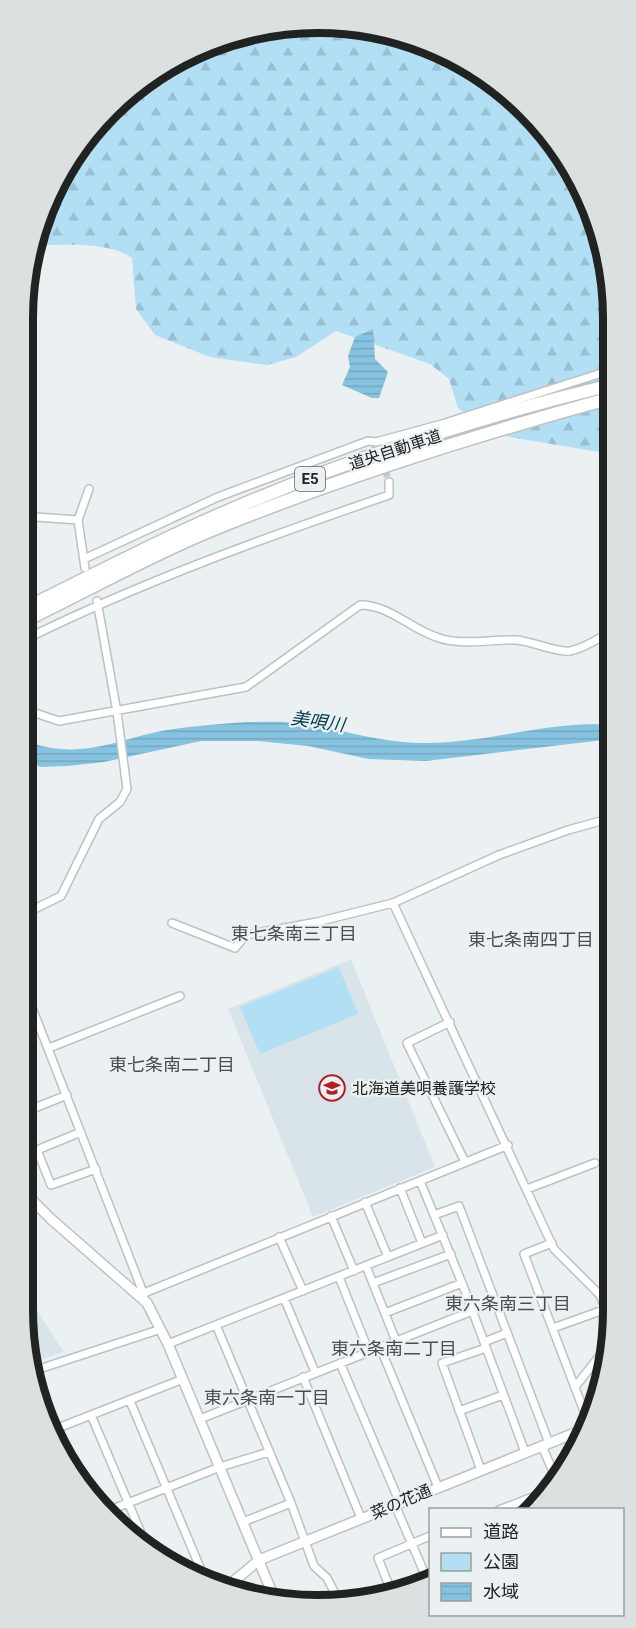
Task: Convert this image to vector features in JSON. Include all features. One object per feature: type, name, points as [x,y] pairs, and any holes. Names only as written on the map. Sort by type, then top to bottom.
[{"type":"highway","name":"道央自動車道","points":[[33,605],[194,526],[273,492],[391,450],[603,387]]},
{"type":"highway","name":"道央自動車道","points":[[33,617],[199,535],[278,504],[396,460],[603,400]]},
{"type":"street","points":[[84,559],[218,497],[368,441],[377,446],[603,373]]},
{"type":"street","points":[[33,635],[97,603],[224,553],[389,495],[389,482]]},
{"type":"street","points":[[86,568],[78,520],[88,489]]},
{"type":"street","points":[[33,517],[78,520]]},
{"type":"street","points":[[33,910],[61,896],[99,819],[120,802],[127,789],[117,712],[97,603]]},
{"type":"street","points":[[33,711],[59,721],[117,712],[185,696],[246,687],[360,605],[376,605],[417,629],[452,641],[517,640],[569,651],[603,635]]},
{"type":"street","points":[[172,923],[236,948],[246,935],[317,922],[393,903],[535,841],[603,821]]},
{"type":"street","points":[[393,903],[552,1243],[568,1264],[600,1295],[603,1302]]},
{"type":"street","points":[[49,1048],[180,996]]},
{"type":"street","points":[[33,1009],[147,1303],[168,1344],[272,1592]]},
{"type":"street","points":[[450,1022],[407,1043],[465,1162]]},
{"type":"street","points":[[33,1109],[67,1095]]},
{"type":"street","points":[[33,1152],[81,1132]]},
{"type":"street","points":[[144,1293],[508,1145]]},
{"type":"street","points":[[37,1150],[51,1185],[96,1168]]},
{"type":"street","points":[[527,1189],[595,1163]]},
{"type":"street","points":[[420,1181],[451,1254],[525,1452]]},
{"type":"street","points":[[400,1188],[422,1243]]},
{"type":"street","points":[[33,1201],[147,1303]]},
{"type":"street","points":[[365,1202],[388,1257]]},
{"type":"street","points":[[434,1215],[459,1206],[507,1333],[554,1470]]},
{"type":"street","points":[[331,1216],[354,1271]]},
{"type":"street","points":[[168,1344],[442,1235]]},
{"type":"street","points":[[279,1237],[303,1291]]},
{"type":"street","points":[[552,1243],[524,1254],[584,1411]]},
{"type":"street","points":[[373,1283],[451,1254]]},
{"type":"street","points":[[366,1266],[396,1341]]},
{"type":"street","points":[[339,1277],[369,1352]]},
{"type":"street","points":[[385,1313],[462,1283]]},
{"type":"street","points":[[284,1298],[315,1372]]},
{"type":"street","points":[[553,1328],[603,1310]]},
{"type":"street","points":[[200,1419],[472,1311]]},
{"type":"street","points":[[216,1325],[291,1503],[314,1566],[327,1578],[335,1594]]},
{"type":"street","points":[[39,1369],[161,1329]]},
{"type":"street","points":[[481,1470],[442,1363],[507,1333]]},
{"type":"street","points":[[380,1347],[438,1487]]},
{"type":"street","points":[[575,1387],[600,1356]]},
{"type":"street","points":[[340,1363],[425,1574]]},
{"type":"street","points":[[303,1377],[362,1518]]},
{"type":"street","points":[[63,1426],[183,1379]]},
{"type":"street","points":[[459,1411],[504,1395]]},
{"type":"street","points":[[130,1401],[201,1570]]},
{"type":"street","points":[[91,1415],[142,1534]]},
{"type":"street","name":"菜の花通","points":[[233,1582],[259,1560],[575,1433]]},
{"type":"street","points":[[113,1509],[220,1467],[269,1452]]},
{"type":"street","points":[[511,1507],[532,1498]]},
{"type":"street","points":[[243,1522],[291,1503]]},
{"type":"street","points":[[389,1586],[378,1558],[429,1536]]},
{"type":"shaded area","name":"北海道美唄養護学校","points":[[351,959],[435,1167],[313,1217],[228,1009]]},
{"type":"shaded area","points":[[33,1304],[64,1352],[37,1361]]},
{"type":"shaded area","points":[[46,1394],[62,1437],[48,1402]]},
{"type":"green space","points":[[318,33],[355,35],[410,48],[460,71],[491,92],[520,116],[555,160],[574,192],[588,226],[601,281],[603,453],[492,434],[458,408],[449,379],[430,364],[336,331],[296,357],[267,365],[210,357],[155,335],[136,309],[132,258],[121,252],[97,246],[43,245],[48,226],[71,175],[116,116],[145,92],[176,71],[226,48],[281,35]]},
{"type":"green space","points":[[339,967],[358,1014],[260,1054],[240,1007]]},
{"type":"water","points":[[373,329],[375,359],[388,372],[379,398],[372,398],[342,385],[350,367],[348,356],[355,337]]},
{"type":"water","points":[[246,722],[296,723],[390,741],[422,743],[470,740],[589,724],[603,725],[603,740],[426,761],[369,759],[308,746],[258,741],[201,741],[104,762],[40,767],[33,763],[33,744],[50,748],[84,749],[167,730]]},
{"type":"tunnel","points":[[379,450],[389,482]]},
{"type":"place","name":"北海道美唄養護学校","points":[[332,1088]]},
{"type":"district","name":"東七条南三丁目","points":[[294,933]]},
{"type":"district","name":"東七条南四丁目","points":[[531,939]]},
{"type":"district","name":"東七条南二丁目","points":[[172,1064]]},
{"type":"district","name":"東六条南三丁目","points":[[508,1303]]},
{"type":"district","name":"東六条南二丁目","points":[[394,1348]]},
{"type":"district","name":"東六条南一丁目","points":[[267,1397]]},
{"type":"water label","name":"美唄川","points":[[318,721]]}]
